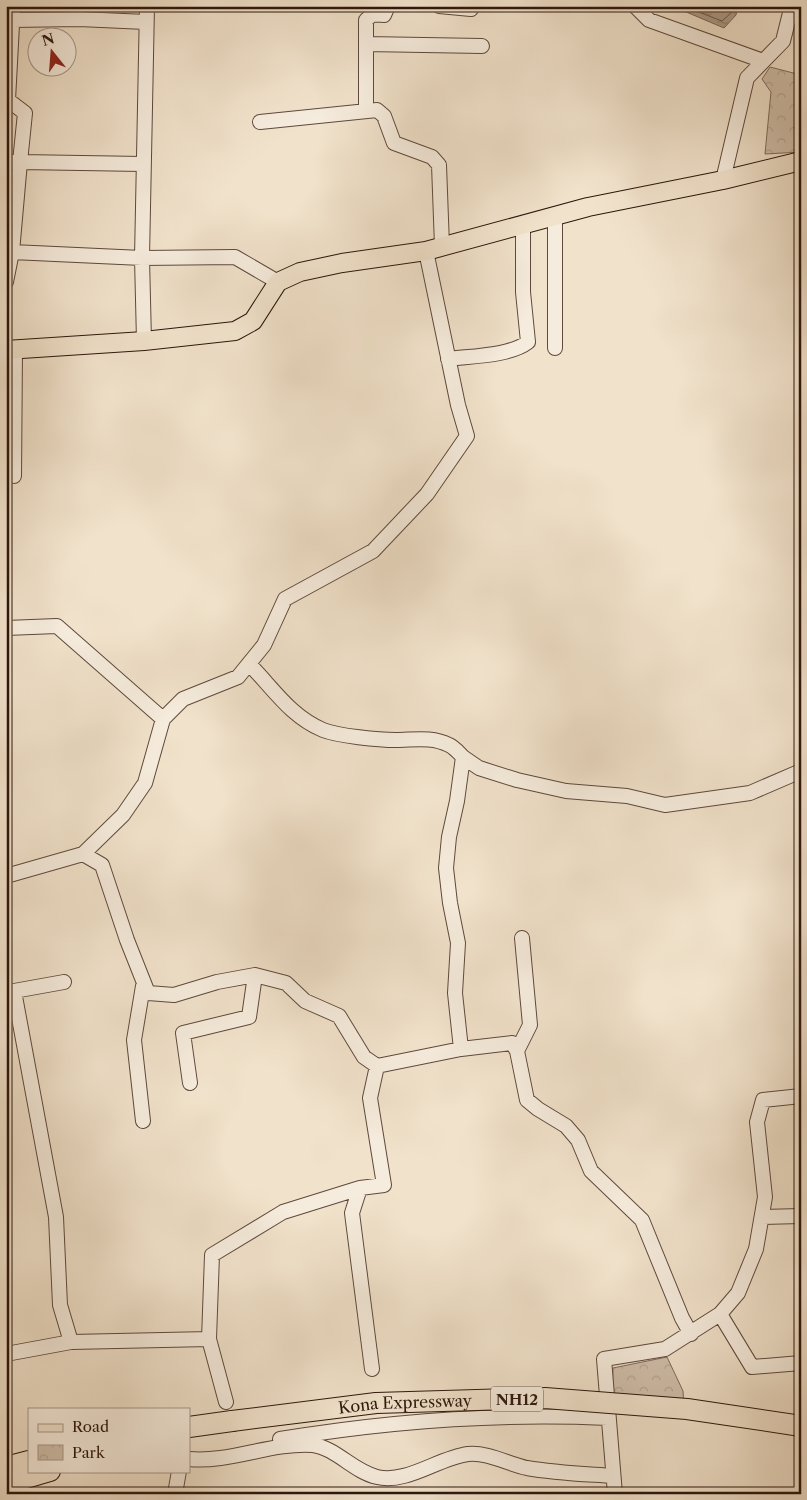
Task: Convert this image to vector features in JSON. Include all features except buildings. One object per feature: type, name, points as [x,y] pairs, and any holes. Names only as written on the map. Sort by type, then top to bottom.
[{"type":"highway","name":"Kona Expressway","points":[[190,1427],[376,1403],[545,1398],[687,1408],[801,1426]]},
{"type":"highway","points":[[6,1467],[28,1461]]},
{"type":"highway","points":[[6,1484],[47,1472]]},
{"type":"main road","points":[[11,350],[144,341],[235,331],[253,321],[278,282],[287,276],[300,272],[434,248],[588,207],[723,180],[801,161]]},
{"type":"street","points":[[144,341],[142,258],[147,6]]},
{"type":"street","points":[[366,111],[366,20],[373,14],[384,15],[388,6]]},
{"type":"street","points":[[439,6],[471,9]]},
{"type":"street","points":[[635,6],[648,20],[763,61]]},
{"type":"street","points":[[723,180],[747,78],[783,41],[790,13],[796,6]]},
{"type":"street","points":[[6,282],[13,162],[25,113],[8,100],[12,13],[146,22]]},
{"type":"street","points":[[366,44],[482,46]]},
{"type":"street","points":[[6,876],[83,854],[123,815],[145,783],[163,719],[183,699],[238,677],[264,645],[284,599],[373,551],[427,494],[467,436],[448,359],[434,248],[439,165],[432,157],[394,143],[384,116],[377,110],[260,122]]},
{"type":"street","points":[[13,162],[143,164]]},
{"type":"street","points":[[555,216],[555,348]]},
{"type":"street","points":[[448,359],[514,349],[528,342],[523,292],[523,224]]},
{"type":"street","points":[[9,252],[142,258],[235,257],[278,282]]},
{"type":"street","points":[[11,350],[14,476]]},
{"type":"street","points":[[6,628],[57,626],[163,719]]},
{"type":"street","points":[[249,664],[268,683],[282,702],[298,715],[324,730],[394,740],[432,739],[450,745],[479,768],[517,780],[566,791],[627,796],[665,805],[750,793],[801,771]]},
{"type":"street","points":[[461,1049],[455,993],[458,943],[446,868],[449,837],[457,801],[463,757]]},
{"type":"street","points":[[83,854],[102,865],[143,986],[148,993],[174,995],[217,982],[255,975],[286,983],[304,1001],[339,1016],[364,1057],[376,1066],[461,1049],[512,1042],[517,1051],[527,1100],[538,1110],[566,1126],[578,1140],[591,1170],[642,1220],[682,1318],[691,1334]]},
{"type":"street","points":[[517,1051],[530,1025],[522,938]]},
{"type":"street","points":[[190,1083],[183,1033],[249,1018],[255,975]]},
{"type":"street","points":[[64,982],[14,991],[56,1217],[60,1305],[71,1342]]},
{"type":"street","points":[[143,986],[134,1040],[143,1121]]},
{"type":"street","points":[[226,1402],[209,1339],[212,1255],[283,1212],[360,1188],[384,1185],[370,1098],[376,1066]]},
{"type":"street","points":[[615,1494],[604,1359],[665,1349],[720,1314],[738,1293],[756,1249],[765,1197],[758,1122],[763,1100],[801,1096]]},
{"type":"street","points":[[360,1188],[352,1212],[372,1369]]},
{"type":"street","points":[[762,1217],[801,1216]]},
{"type":"street","points":[[720,1314],[752,1367],[801,1363]]},
{"type":"street","points":[[6,1354],[71,1342],[209,1339]]},
{"type":"street","points":[[190,1458],[259,1442],[380,1425],[508,1416],[608,1418]]},
{"type":"street","points":[[190,1458],[236,1455],[298,1445],[322,1448],[354,1468],[377,1477],[406,1475],[469,1454],[500,1459],[526,1467],[614,1476]]},
{"type":"street","points":[[175,1494],[179,1472]]},
{"type":"green space","points":[[770,67],[801,75],[801,152],[765,154],[771,92],[762,79]]},
{"type":"green space","points":[[667,1357],[683,1391],[684,1406],[612,1399],[613,1368]]},
{"type":"water","points":[[672,6],[738,6],[736,15],[724,28]]}]
